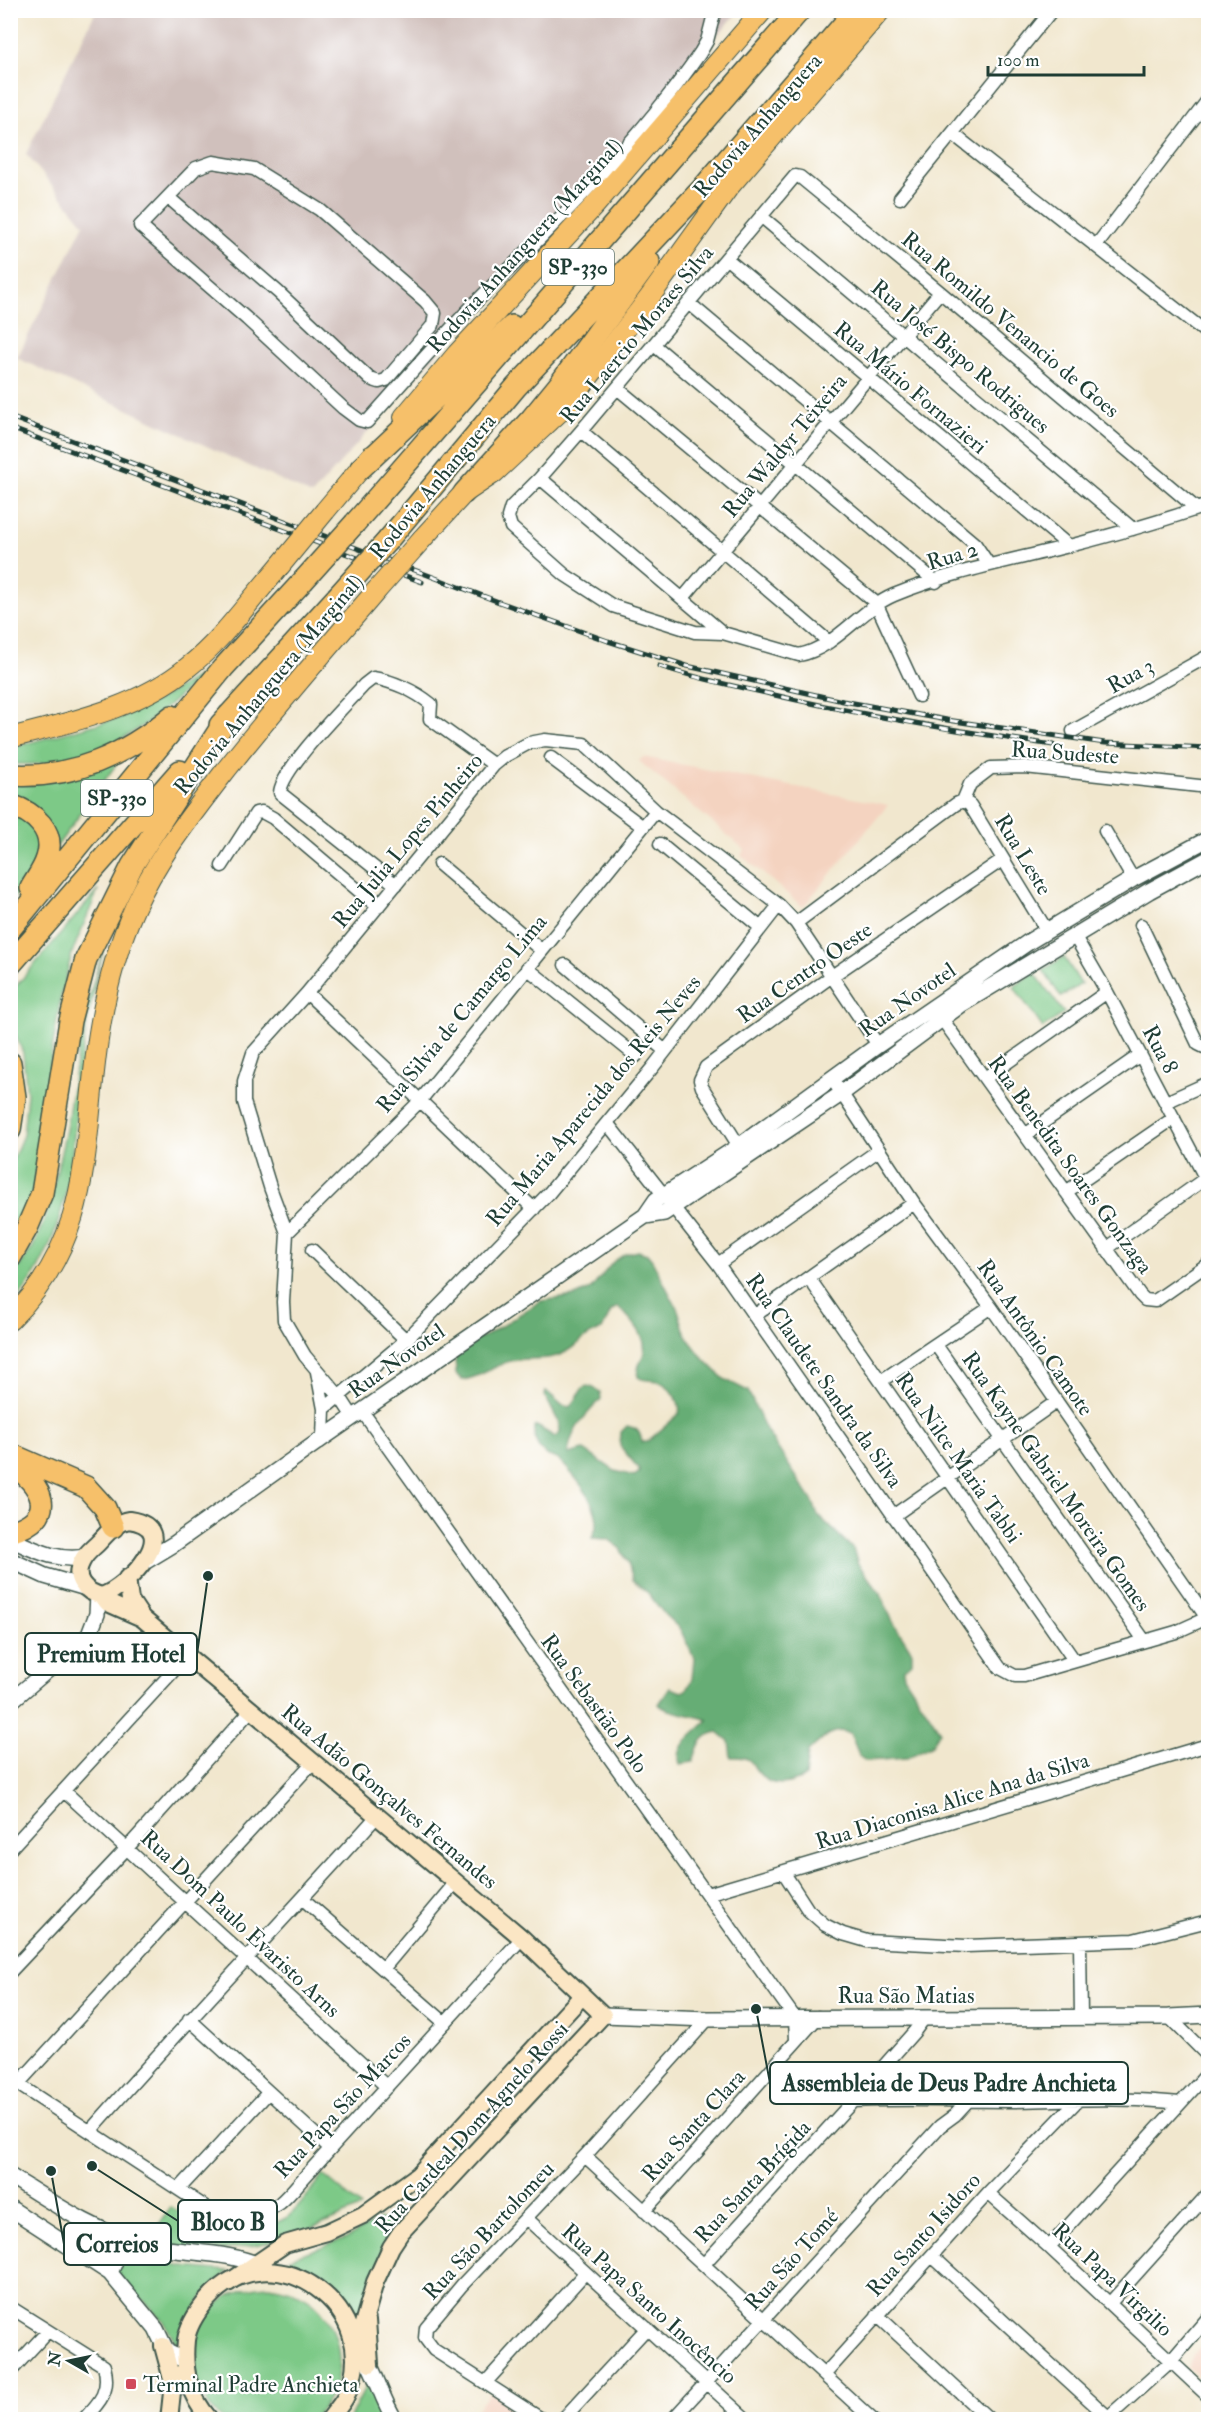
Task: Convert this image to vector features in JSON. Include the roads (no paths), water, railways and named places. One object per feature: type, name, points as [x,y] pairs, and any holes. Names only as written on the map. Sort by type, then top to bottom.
[{"type":"highway","name":"Rodovia Anhanguera (Marginal)","points":[[13,737],[89,716],[145,695],[186,669],[212,646],[457,354],[595,205],[764,10]]},
{"type":"highway","name":"Rodovia Anhanguera","points":[[10,929],[223,668],[355,523],[800,10]]},
{"type":"highway","name":"Rodovia Anhanguera","points":[[10,965],[229,715],[388,540],[516,387],[700,190],[856,10]]},
{"type":"highway","name":"Rodovia Anhanguera (Marginal)","points":[[10,1320],[30,1299],[48,1273],[67,1237],[76,1209],[86,1158],[99,1034],[112,970],[136,905],[173,838],[253,736],[422,539],[464,493],[494,473],[568,404],[649,298],[728,188],[881,10]]},
{"type":"highway","points":[[464,493],[532,418],[558,385],[700,190]]},
{"type":"highway","points":[[361,468],[504,332],[564,284]]},
{"type":"highway","points":[[10,775],[33,776],[61,773],[105,760],[153,732],[223,668]]},
{"type":"highway","points":[[10,1258],[27,1228],[42,1193],[70,1021],[86,959],[132,866],[229,715]]},
{"type":"highway","points":[[10,805],[40,820],[48,841],[48,857],[10,922]]},
{"type":"highway","points":[[10,1063],[15,1097],[10,1130]]},
{"type":"highway","points":[[10,1454],[86,1487],[98,1497],[113,1527]]},
{"type":"highway","points":[[10,1463],[36,1485],[43,1504],[31,1523],[10,1532]]},
{"type":"main road","points":[[120,1521],[139,1522],[149,1528],[153,1542],[152,1550],[146,1561],[117,1589],[94,1593],[79,1570],[85,1557],[120,1521]]},
{"type":"main road","name":"Rua Adão Gonçalves Fernandes","points":[[127,1578],[130,1600],[142,1618]]},
{"type":"main road","name":"Rua Adão Gonçalves Fernandes","points":[[94,1593],[108,1603],[142,1618],[188,1655],[522,1938],[603,2015]]},
{"type":"main road","name":"Rua Cardeal Dom Agnelo Rossi","points":[[184,2365],[187,2334],[199,2310],[212,2295],[285,2244],[327,2232],[374,2208],[418,2175],[582,1996]]},
{"type":"main road","name":"Rua Cardeal Dom Agnelo Rossi","points":[[354,2342],[361,2331],[383,2264],[401,2232],[603,2015]]},
{"type":"main road","points":[[481,2107],[500,2127]]},
{"type":"main road","points":[[228,2283],[250,2275],[274,2272],[296,2276],[316,2286],[333,2300],[346,2319],[354,2342],[354,2372],[345,2398],[329,2420]]},
{"type":"main road","points":[[367,2310],[370,2364]]},
{"type":"main road","points":[[163,2346],[172,2383],[169,2420]]},
{"type":"main road","points":[[172,2383],[184,2365]]},
{"type":"main road","points":[[184,2365],[190,2389],[210,2420]]},
{"type":"street","points":[[169,198],[278,292],[370,379],[379,382],[386,380],[433,325],[435,313],[417,293],[320,210],[254,168],[213,162],[196,168],[140,226],[247,319],[342,408],[359,420],[367,422],[482,296],[531,249],[640,130],[700,53],[707,41],[715,10]]},
{"type":"street","points":[[900,198],[1052,10]]},
{"type":"street","points":[[1096,246],[1209,100]]},
{"type":"street","points":[[953,134],[1209,334]]},
{"type":"street","name":"Rua Laercio Moraes Silva","points":[[723,633],[695,633],[613,606],[565,575],[511,527],[508,517],[511,507],[581,431],[795,176]]},
{"type":"street","name":"Rua Romildo Venancio de Goes","points":[[795,176],[800,177],[1203,507]]},
{"type":"street","name":"Rua José Bispo Rodrigues","points":[[762,217],[1133,529]]},
{"type":"street","name":"Rua Mário Fornazieri","points":[[727,259],[1069,546]]},
{"type":"street","name":"Rua Waldyr Teixeira","points":[[683,598],[940,292]]},
{"type":"street","points":[[689,303],[975,544],[989,565]]},
{"type":"street","points":[[654,345],[936,582]]},
{"type":"street","points":[[617,388],[876,603],[919,696]]},
{"type":"street","points":[[581,431],[829,642]]},
{"type":"street","points":[[540,478],[723,633]]},
{"type":"street","name":"Rua 2","points":[[723,633],[799,655],[808,654],[829,642],[876,603],[989,565],[1133,529],[1203,507]]},
{"type":"street","name":"Rua 3","points":[[1073,730],[1209,656]]},
{"type":"street","points":[[396,885],[280,793],[296,762],[364,685],[373,678],[387,680],[423,698],[431,704],[430,719],[494,765]]},
{"type":"street","name":"Rua Julia Lopes Pinheiro","points":[[358,1414],[317,1371],[284,1320],[287,1233],[244,1102],[244,1081],[253,1053],[307,993],[494,765],[505,756],[529,743],[545,740],[584,744],[656,811],[779,905],[795,923],[878,1045]]},
{"type":"street","points":[[551,758],[643,827]]},
{"type":"street","name":"Rua Sudeste","points":[[795,923],[963,801],[970,784],[991,768],[1025,767],[1209,786]]},
{"type":"street","name":"Rua Leste","points":[[963,801],[970,805],[1047,931]]},
{"type":"street","name":"Rua Silvia de Camargo Lima","points":[[287,1233],[419,1102],[656,811]]},
{"type":"street","points":[[222,866],[256,813],[262,812],[273,818],[378,907]]},
{"type":"street","points":[[1105,831],[1133,879]]},
{"type":"street","name":"Rua Novotel","points":[[146,1561],[174,1544],[323,1438],[645,1216],[656,1200],[669,1201],[842,1094],[938,1013],[1047,931],[1133,879],[1209,839]]},
{"type":"street","points":[[660,844],[761,928]]},
{"type":"street","name":"Rua Novotel","points":[[669,1201],[739,1146],[878,1045],[938,1013],[962,1004],[1074,935],[1209,859]]},
{"type":"street","name":"Rua Centro Oeste","points":[[739,1146],[702,1087],[701,1073],[706,1067],[832,976],[1002,860]]},
{"type":"street","points":[[439,864],[541,950]]},
{"type":"street","name":"Rua Maria Aparecida dos Reis Neves","points":[[324,1409],[406,1340],[534,1209],[607,1123],[779,905]]},
{"type":"street","points":[[1047,931],[1074,935],[1084,909]]},
{"type":"street","points":[[1141,925],[1198,1044],[1209,1047]]},
{"type":"street","name":"Rua 8","points":[[1074,935],[1107,992],[1207,1181]]},
{"type":"street","points":[[565,965],[664,1050]]},
{"type":"street","points":[[527,968],[636,1056]]},
{"type":"street","points":[[985,1078],[1107,992]]},
{"type":"street","points":[[307,993],[534,1209]]},
{"type":"street","name":"Rua Benedita Soares Gonzaga","points":[[938,1013],[1140,1295],[1150,1302],[1161,1299],[1209,1264]]},
{"type":"street","points":[[1025,1135],[1140,1055]]},
{"type":"street","name":"Rua Antônio Camote","points":[[832,1079],[914,1203],[991,1307],[1207,1618]]},
{"type":"street","points":[[1166,1102],[1209,1083]]},
{"type":"street","points":[[1066,1192],[1174,1118]]},
{"type":"street","name":"Rua Claudete Sandra da Silva","points":[[607,1123],[718,1264],[1000,1668],[1015,1677],[1074,1660]]},
{"type":"street","points":[[718,1264],[879,1150]]},
{"type":"street","points":[[1106,1249],[1207,1181]]},
{"type":"street","points":[[754,1316],[914,1203]]},
{"type":"street","points":[[312,1250],[406,1340]]},
{"type":"street","name":"Rua Nilce Maria Tabbi","points":[[809,1278],[1074,1660]]},
{"type":"street","points":[[881,1381],[991,1307]]},
{"type":"street","name":"Rua Kayne Gabriel Moreira Gomes","points":[[936,1346],[1144,1640]]},
{"type":"street","name":"Rua Julia Lopes Pinheiro","points":[[317,1371],[324,1409],[323,1438]]},
{"type":"street","points":[[893,1516],[1056,1402]]},
{"type":"street","name":"Rua Sebastião Polo","points":[[358,1414],[795,2018]]},
{"type":"street","points":[[149,1528],[174,1544]]},
{"type":"street","points":[[10,1539],[50,1556],[73,1559],[85,1557]]},
{"type":"street","name":"Rua Adão Gonçalves Fernandes","points":[[10,1560],[45,1576],[94,1593]]},
{"type":"street","points":[[10,1702],[89,1635],[97,1614],[94,1593]]},
{"type":"street","points":[[1074,1660],[1176,1632],[1207,1618]]},
{"type":"street","points":[[10,1849],[188,1655]]},
{"type":"street","points":[[10,1971],[128,1847],[252,1709]]},
{"type":"street","name":"Rua Diaconisa Alice Ana da Silva","points":[[707,1894],[1209,1745]]},
{"type":"street","points":[[14,2081],[314,1761]]},
{"type":"street","name":"Rua Dom Paulo Evaristo Arns","points":[[64,1791],[128,1847],[387,2087]]},
{"type":"street","points":[[91,2130],[189,2019],[303,1899],[378,1815]]},
{"type":"street","points":[[784,1873],[808,1910],[825,1924],[843,1934],[867,1941],[966,1946],[1133,1940],[1209,1921]]},
{"type":"street","points":[[382,1970],[456,1882]]},
{"type":"street","points":[[303,1899],[445,2024]]},
{"type":"street","name":"Rua Papa São Marcos","points":[[14,2081],[213,2212],[220,2214],[269,2210],[279,2204],[522,1938]]},
{"type":"street","points":[[1080,1942],[1081,2017]]},
{"type":"street","name":"Rua São Matias","points":[[603,2015],[708,2019],[1209,2015]]},
{"type":"street","name":"Rua Santa Brígida","points":[[704,2264],[875,2077],[925,2017]]},
{"type":"street","points":[[1169,2017],[1209,2056]]},
{"type":"street","points":[[685,2046],[691,2018]]},
{"type":"street","points":[[795,2018],[796,2040]]},
{"type":"street","name":"Rua Santa Clara","points":[[644,2211],[818,2018]]},
{"type":"street","points":[[189,2019],[330,2148]]},
{"type":"street","name":"Rua São Bartolomeu","points":[[543,2420],[434,2350],[425,2338],[426,2328],[462,2285],[585,2156],[708,2019]]},
{"type":"street","points":[[1050,2247],[1209,2073]]},
{"type":"street","points":[[875,2077],[890,2099]]},
{"type":"street","points":[[178,2189],[268,2093]]},
{"type":"street","points":[[853,2101],[890,2099],[939,2101],[1151,2100],[1180,2103]]},
{"type":"street","points":[[1050,2100],[1054,2125]]},
{"type":"street","points":[[1151,2100],[1163,2121]]},
{"type":"street","points":[[939,2101],[940,2126]]},
{"type":"street","name":"Rua São Tomé","points":[[672,2420],[940,2126],[968,2101]]},
{"type":"street","name":"Rua Santo Isidoro","points":[[825,2374],[988,2193],[1077,2101]]},
{"type":"street","points":[[585,2156],[873,2420]]},
{"type":"street","points":[[10,2176],[68,2213],[132,2242],[154,2247],[220,2253],[274,2272]]},
{"type":"street","name":"Rua Papa Virgilio","points":[[988,2193],[1050,2247],[1209,2396]]},
{"type":"street","points":[[1110,2303],[1209,2194]]},
{"type":"street","points":[[10,2208],[110,2272],[156,2329],[163,2346],[171,2356],[184,2365]]},
{"type":"street","name":"Rua Papa Santo Inocêncio","points":[[526,2218],[747,2420]]},
{"type":"street","points":[[110,2272],[118,2254],[132,2242]]},
{"type":"street","points":[[932,2256],[1106,2418],[1170,2361],[1209,2318]]},
{"type":"street","points":[[486,2382],[585,2273]]},
{"type":"street","points":[[10,2307],[104,2366],[108,2379],[106,2388],[96,2406],[83,2420]]},
{"type":"street","points":[[878,2315],[990,2420]]},
{"type":"street","points":[[562,2420],[647,2328]]},
{"type":"street","points":[[10,2372],[48,2331]]},
{"type":"street","points":[[354,2342],[370,2364],[380,2395],[395,2420]]},
{"type":"railway","points":[[10,417],[499,602],[687,666],[843,701],[947,720],[1105,743],[1208,748]]},
{"type":"railway","points":[[10,428],[422,582]]},
{"type":"railway","points":[[659,666],[714,682],[841,709],[946,729],[1053,745]]},
{"type":"place","name":"Premium Hotel","points":[[208,1576]]},
{"type":"place","name":"Assembleia de Deus Padre Anchieta","points":[[756,2009]]},
{"type":"place","name":"Bloco B","points":[[92,2166]]},
{"type":"place","name":"Correios","points":[[51,2171]]},
{"type":"place","name":"Terminal Padre Anchieta","points":[[131,2384]]}]
